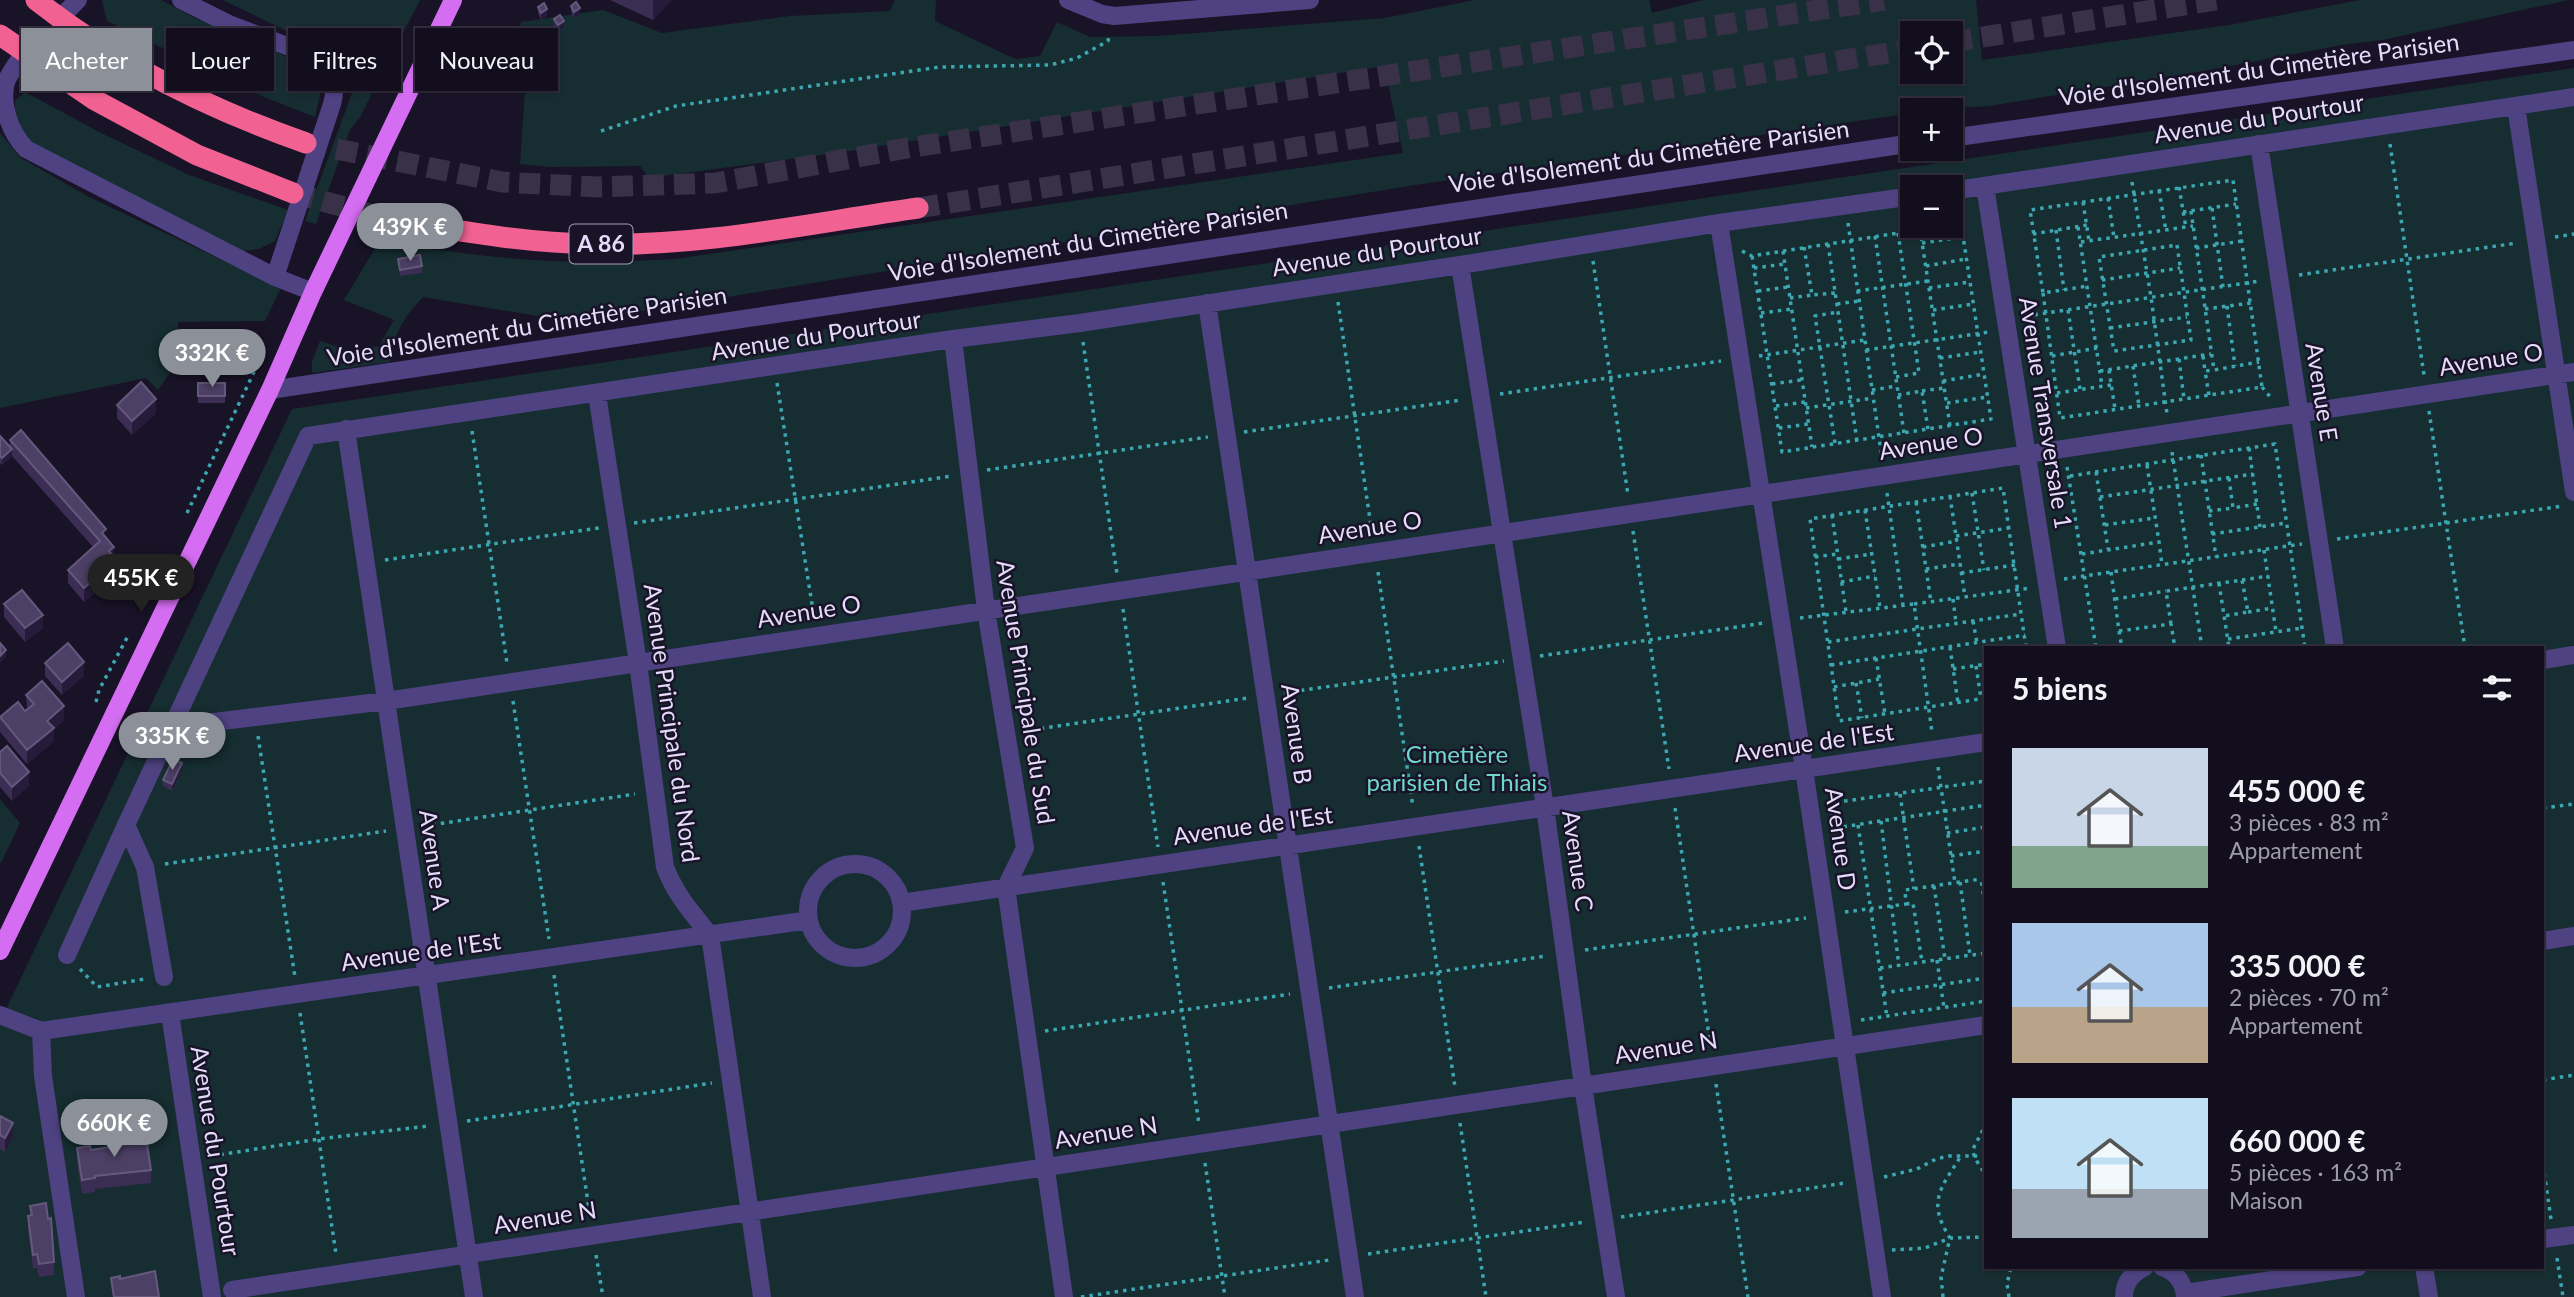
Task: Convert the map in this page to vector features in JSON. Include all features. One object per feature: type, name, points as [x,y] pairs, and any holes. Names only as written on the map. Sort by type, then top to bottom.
[{"type":"highway","points":[[36,0],[59,19],[116,57],[188,95],[252,124],[306,143]]},
{"type":"highway","points":[[0,35],[21,51]]},
{"type":"highway","points":[[81,91],[197,155],[293,192]]},
{"type":"highway","name":"A 86","points":[[392,220],[497,237],[595,244],[702,239],[918,208]]},
{"type":"main road","points":[[0,951],[270,390],[313,292],[453,0]]},
{"type":"street","points":[[59,19],[78,0]]},
{"type":"street","points":[[181,0],[231,25],[319,58],[334,78],[332,104],[275,277]]},
{"type":"street","points":[[1068,0],[1114,16],[1310,0]]},
{"type":"street","name":"Voie d'Isolement du Cimetière Parisien","points":[[1963,136],[2574,50]]},
{"type":"street","points":[[21,58],[5,84],[3,102],[8,124],[26,149],[275,277],[313,292]]},
{"type":"street","name":"Avenue du Pourtour","points":[[1963,189],[2574,97]]},
{"type":"street","points":[[2516,106],[2574,492]]},
{"type":"street","name":"Avenue E","points":[[2259,144],[2335,646]]},
{"type":"street","name":"Voie d'Isolement du Cimetière Parisien","points":[[270,390],[1900,145]]},
{"type":"street","name":"Avenue Transversale 1","points":[[1984,186],[2057,646]]},
{"type":"street","name":"Avenue du Pourtour","points":[[66,955],[308,436],[1080,323],[1719,223],[1900,198]]},
{"type":"street","name":"Avenue D","points":[[1719,223],[1804,769],[1882,1297]]},
{"type":"street","name":"Avenue C","points":[[1460,265],[1545,807],[1583,1086],[1616,1297]]},
{"type":"street","name":"Avenue B","points":[[1207,303],[1355,1297]]},
{"type":"street","name":"Avenue Principale du Sud","points":[[953,340],[986,610],[1025,848],[1006,887]]},
{"type":"street","name":"Avenue O","points":[[173,727],[386,701],[2574,372]]},
{"type":"street","name":"Avenue Principale du Nord","points":[[597,394],[638,663],[665,867],[672,886],[710,935]]},
{"type":"street","name":"Avenue A","points":[[346,429],[474,1297]]},
{"type":"street","points":[[2544,660],[2574,655]]},
{"type":"street","name":"Avenue de l'Est","points":[[901,903],[1984,742]]},
{"type":"street","points":[[126,825],[145,867],[164,976]]},
{"type":"street","points":[[846,864],[875,868],[897,889],[901,903],[898,926],[886,946],[872,954],[856,958],[841,956],[827,949],[816,937],[809,920],[808,907],[820,878],[832,869],[846,864]]},
{"type":"street","points":[[1006,887],[1064,1297]]},
{"type":"street","name":"Avenue de l'Est","points":[[41,1031],[809,920]]},
{"type":"street","points":[[710,935],[762,1297]]},
{"type":"street","points":[[2544,941],[2574,936]]},
{"type":"street","name":"Avenue du Pourtour","points":[[170,1013],[212,1297]]},
{"type":"street","points":[[0,1015],[41,1031],[43,1076],[76,1297]]},
{"type":"street","name":"Avenue N","points":[[232,1290],[1984,1025]]},
{"type":"street","points":[[2544,1239],[2574,1234]]},
{"type":"street","points":[[2124,1297],[2126,1283],[2142,1269]]},
{"type":"street","points":[[2166,1269],[2176,1275],[2185,1295],[2346,1269]]},
{"type":"street","points":[[2424,1269],[2429,1297]]},
{"type":"path","points":[[601,131],[676,106],[940,67],[1050,65],[1077,58],[1108,41],[1114,16]]},
{"type":"path","points":[[2129,164],[2155,322],[2202,646]]},
{"type":"path","points":[[2233,180],[2262,387],[2060,418],[2030,210],[2159,190],[2233,180]]},
{"type":"path","points":[[2179,187],[2186,228]]},
{"type":"path","points":[[2159,190],[2166,230]]},
{"type":"path","points":[[2108,198],[2114,237]]},
{"type":"path","points":[[2083,201],[2090,241]]},
{"type":"path","points":[[2183,212],[2236,204]]},
{"type":"path","points":[[1845,205],[1903,605]]},
{"type":"path","points":[[2213,208],[2223,287]]},
{"type":"path","points":[[2191,211],[2214,370]]},
{"type":"path","points":[[2033,234],[2087,225]]},
{"type":"path","points":[[2081,242],[2193,226]]},
{"type":"path","points":[[2078,227],[2102,386]]},
{"type":"path","points":[[2056,230],[2064,290]]},
{"type":"path","points":[[1896,377],[1919,373],[1898,233],[1752,256],[1782,452],[1992,419],[1963,237]]},
{"type":"path","points":[[1875,236],[1904,433]]},
{"type":"path","points":[[1921,238],[1950,426]]},
{"type":"path","points":[[1922,243],[1956,238]]},
{"type":"path","points":[[2196,248],[2242,241]]},
{"type":"path","points":[[1828,244],[1857,440]]},
{"type":"path","points":[[2177,245],[2191,340],[2113,351],[2099,257],[2143,250],[2177,245]]},
{"type":"path","points":[[1804,247],[1812,295]]},
{"type":"path","points":[[1783,251],[1812,447]]},
{"type":"path","points":[[1926,266],[1966,259]]},
{"type":"path","points":[[1754,268],[1785,264]]},
{"type":"path","points":[[2102,280],[2180,268]]},
{"type":"path","points":[[1857,291],[1928,281]]},
{"type":"path","points":[[1929,288],[1970,282]]},
{"type":"path","points":[[1335,284],[1486,1297]]},
{"type":"path","points":[[2043,293],[2088,286]]},
{"type":"path","points":[[1758,291],[1788,287]]},
{"type":"path","points":[[1790,298],[1835,293]]},
{"type":"path","points":[[1837,304],[1859,301]]},
{"type":"path","points":[[2205,309],[2251,303]]},
{"type":"path","points":[[1933,310],[1973,304]]},
{"type":"path","points":[[2227,306],[2235,366]]},
{"type":"path","points":[[1761,313],[1791,309]]},
{"type":"path","points":[[2068,310],[2080,390]]},
{"type":"path","points":[[1835,444],[1815,316],[1838,312]]},
{"type":"path","points":[[2110,328],[2187,317]]},
{"type":"path","points":[[1080,323],[1225,1297]]},
{"type":"path","points":[[1866,350],[2007,329]]},
{"type":"path","points":[[366,563],[1865,340]]},
{"type":"path","points":[[2052,356],[2097,348]]},
{"type":"path","points":[[1940,358],[1981,352]]},
{"type":"path","points":[[2100,370],[2211,354]]},
{"type":"path","points":[[2203,355],[2209,395]]},
{"type":"path","points":[[2179,359],[2184,399]]},
{"type":"path","points":[[2205,371],[2259,362]]},
{"type":"path","points":[[2133,366],[2139,406]]},
{"type":"path","points":[[774,367],[816,636]]},
{"type":"path","points":[[2108,369],[2115,409]]},
{"type":"path","points":[[1943,381],[1984,374]]},
{"type":"path","points":[[1772,384],[1802,379]]},
{"type":"path","points":[[2057,393],[2111,385]]},
{"type":"path","points":[[1872,390],[1897,386]]},
{"type":"path","points":[[1898,396],[1944,388]]},
{"type":"path","points":[[1922,391],[1928,429]]},
{"type":"path","points":[[1947,403],[1988,397]]},
{"type":"path","points":[[1806,408],[1873,398]]},
{"type":"path","points":[[1776,406],[1805,402]]},
{"type":"path","points":[[469,412],[603,1297]]},
{"type":"path","points":[[1779,428],[1808,424]]},
{"type":"path","points":[[2096,646],[2070,476],[2275,444],[2305,646]]},
{"type":"path","points":[[2249,448],[2260,527]]},
{"type":"path","points":[[2201,456],[2216,557]]},
{"type":"path","points":[[2147,464],[2162,565]]},
{"type":"path","points":[[2096,472],[2108,550]]},
{"type":"path","points":[[2100,497],[2253,474]]},
{"type":"path","points":[[2229,478],[2233,508]]},
{"type":"path","points":[[1976,666],[1984,699],[1839,721],[1810,519],[2003,488],[2026,646]]},
{"type":"path","points":[[1972,493],[1984,570]]},
{"type":"path","points":[[1950,496],[1965,597]]},
{"type":"path","points":[[1916,502],[1931,602]]},
{"type":"path","points":[[2209,510],[2257,504]]},
{"type":"path","points":[[1865,510],[1880,608]]},
{"type":"path","points":[[1832,515],[1846,612]]},
{"type":"path","points":[[2105,525],[2155,518]]},
{"type":"path","points":[[2212,534],[2287,523]]},
{"type":"path","points":[[1923,547],[2009,528]]},
{"type":"path","points":[[2082,554],[2159,542]]},
{"type":"path","points":[[2264,550],[2276,632]]},
{"type":"path","points":[[1815,557],[1838,554]]},
{"type":"path","points":[[1838,559],[1872,554]]},
{"type":"path","points":[[1926,569],[1960,564]]},
{"type":"path","points":[[1961,573],[2015,565]]},
{"type":"path","points":[[2111,572],[2122,646]]},
{"type":"path","points":[[1842,582],[1875,576]]},
{"type":"path","points":[[2115,599],[2268,576]]},
{"type":"path","points":[[2242,580],[2248,612]]},
{"type":"path","points":[[2219,583],[2229,646]]},
{"type":"path","points":[[1006,734],[1781,620],[2047,586]]},
{"type":"path","points":[[2166,591],[2174,646]]},
{"type":"path","points":[[1953,599],[1956,623]]},
{"type":"path","points":[[1914,604],[1947,833],[1970,955]]},
{"type":"path","points":[[2224,615],[2273,608]]},
{"type":"path","points":[[1828,642],[2021,614]]},
{"type":"path","points":[[1973,621],[1977,643]]},
{"type":"path","points":[[2119,631],[2171,624]]},
{"type":"path","points":[[2228,639],[2302,628]]},
{"type":"path","points":[[1831,665],[2025,635]]},
{"type":"path","points":[[1950,647],[1958,703]]},
{"type":"path","points":[[1876,658],[1885,714]]},
{"type":"path","points":[[1953,669],[1984,664]]},
{"type":"path","points":[[1834,687],[1879,679]]},
{"type":"path","points":[[1856,683],[1862,718]]},
{"type":"path","points":[[1836,840],[1831,803],[1984,781]]},
{"type":"path","points":[[1900,793],[1914,889]]},
{"type":"path","points":[[2544,808],[2574,804]]},
{"type":"path","points":[[1835,828],[1984,805]]},
{"type":"path","points":[[1881,821],[1899,966]]},
{"type":"path","points":[[1858,825],[1887,1017]]},
{"type":"path","points":[[1947,833],[1984,827]]},
{"type":"path","points":[[1951,856],[1984,850]]},
{"type":"path","points":[[1906,904],[1905,890],[1984,879]]},
{"type":"path","points":[[1934,886],[1945,959]]},
{"type":"path","points":[[1845,900],[1846,912]]},
{"type":"path","points":[[1025,1033],[1913,903],[1922,962]]},
{"type":"path","points":[[1880,968],[1984,953]]},
{"type":"path","points":[[66,955],[97,987],[164,976]]},
{"type":"path","points":[[1937,960],[1944,1008]]},
{"type":"path","points":[[1883,993],[1984,978]]},
{"type":"path","points":[[1859,1007],[1861,1021],[1984,1001]]},
{"type":"path","points":[[2544,1080],[2574,1075]]},
{"type":"path","points":[[212,1156],[319,1139],[448,1124],[731,1080]]},
{"type":"path","points":[[1984,1126],[1973,1148],[1973,1156],[1984,1172]]},
{"type":"path","points":[[1943,1297],[1941,1277],[1950,1238],[1940,1222],[1937,1209],[1940,1190],[1962,1156]]},
{"type":"path","points":[[1081,1297],[1865,1180],[1917,1169],[1936,1159],[1984,1156]]},
{"type":"path","points":[[1876,1251],[1925,1248],[1950,1238],[1984,1237]]},
{"type":"path","points":[[2009,1297],[2007,1284],[2011,1269]]},
{"type":"green space","points":[[102,0],[161,0],[219,28],[166,28],[166,50],[152,43],[152,28],[121,28],[107,21]]},
{"type":"green space","points":[[223,0],[420,0],[401,37],[401,28],[288,28],[288,32]]},
{"type":"green space","points":[[895,0],[936,0],[935,21],[1015,59],[1040,56],[1057,22],[1090,37],[1158,36],[1385,18],[1475,0],[1649,0],[1652,13],[1703,0],[1976,0],[1982,60],[2229,25],[2360,0],[2569,0],[2382,40],[1989,106],[1963,107],[1963,98],[1900,98],[1900,115],[1415,185],[574,322],[423,297],[400,326],[390,362],[312,373],[312,362],[320,341],[350,351],[379,346],[394,320],[344,300],[380,240],[460,253],[567,262],[675,259],[1403,153],[1384,66],[843,152],[662,176],[647,175],[640,166],[550,167],[520,164],[525,91],[558,91],[558,28],[519,28],[521,22],[603,10],[662,33],[790,16],[890,11]]},
{"type":"green space","points":[[274,51],[288,58],[288,91],[321,91],[315,117],[251,91],[274,91]]},
{"type":"green space","name":"Cimetière parisien de Thiais","points":[[2574,68],[2574,1297],[0,1297],[0,1022],[292,409]]},
{"type":"green space","points":[[373,91],[350,130],[316,224],[305,221],[352,93]]},
{"type":"green space","points":[[25,92],[101,133],[189,175],[288,210],[275,241],[259,249],[243,251],[29,144],[14,120],[15,101]]},
{"type":"green space","points":[[0,133],[21,158],[89,197],[281,288],[265,321],[178,322],[177,363],[158,390],[146,378],[0,408]]},
{"type":"green space","points":[[0,799],[20,823],[1,863],[0,861]]},
{"type":"building","points":[[576,2],[580,8],[574,12],[571,6]]},
{"type":"building","points":[[544,3],[547,9],[541,13],[538,7]]},
{"type":"building","points":[[560,15],[564,21],[558,25],[554,19]]},
{"type":"building","points":[[420,255],[422,266],[400,270],[398,259]]},
{"type":"building","points":[[141,382],[156,399],[132,421],[117,405]]},
{"type":"building","points":[[198,383],[225,383],[225,396],[198,396]]},
{"type":"building","points":[[21,430],[106,529],[102,533],[114,547],[109,551],[116,560],[84,588],[68,570],[100,541],[10,440]]},
{"type":"building","points":[[0,436],[12,449],[2,458],[0,456]]},
{"type":"building","points":[[22,590],[43,615],[25,628],[4,604]]},
{"type":"building","points":[[0,643],[6,650],[0,656]]},
{"type":"building","points":[[68,643],[84,662],[62,682],[45,663]]},
{"type":"building","points":[[42,681],[64,706],[47,721],[54,728],[27,750],[0,717],[18,702],[25,711],[34,704],[26,695]]},
{"type":"building","points":[[7,746],[29,772],[12,787],[0,773],[0,752]]},
{"type":"building","points":[[173,759],[182,763],[172,784],[163,780]]},
{"type":"building","points":[[0,1116],[13,1123],[5,1138],[0,1135]]},
{"type":"building","points":[[146,1137],[151,1170],[82,1180],[77,1148],[90,1146],[91,1150],[134,1143],[133,1139]]},
{"type":"building","points":[[46,1203],[48,1219],[51,1218],[54,1262],[39,1264],[37,1254],[33,1255],[28,1216],[32,1215],[30,1206]]},
{"type":"building","points":[[155,1271],[159,1297],[114,1297],[111,1278],[120,1276],[120,1279]]},
{"type":"tunnel","points":[[306,143],[502,182],[598,187],[715,183],[907,148],[1884,0]]},
{"type":"tunnel","points":[[1963,40],[2216,0]]},
{"type":"tunnel","points":[[918,208],[1900,51]]},
{"type":"tunnel","points":[[293,193],[392,220]]}]
